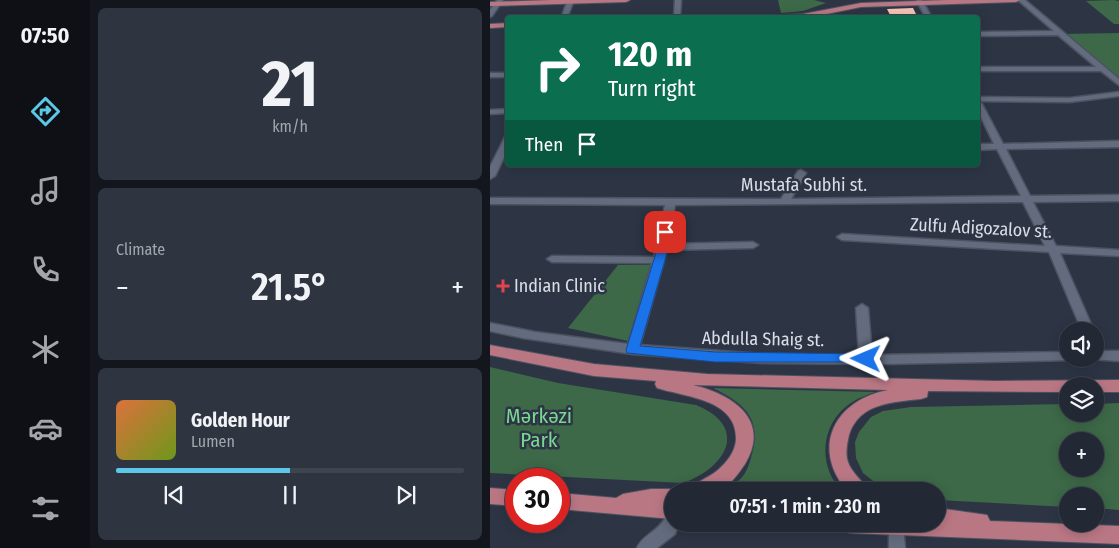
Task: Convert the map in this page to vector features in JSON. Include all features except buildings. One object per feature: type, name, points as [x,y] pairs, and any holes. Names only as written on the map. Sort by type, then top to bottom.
[{"type":"main road","points":[[496,3],[626,0]]},
{"type":"main road","points":[[844,0],[890,0]]},
{"type":"main road","points":[[808,15],[853,6],[920,2],[1016,0]]},
{"type":"main road","points":[[806,15],[826,7],[830,4],[829,2]]},
{"type":"main road","points":[[490,26],[505,26]]},
{"type":"main road","points":[[490,350],[568,366],[623,374],[746,382],[996,387],[1059,386]]},
{"type":"main road","points":[[623,374],[698,392],[717,399],[737,414],[742,423],[744,435],[743,451],[736,465],[724,478],[717,482]]},
{"type":"main road","points":[[1104,386],[1119,386]]},
{"type":"main road","points":[[851,482],[845,475],[838,458],[839,440],[845,424],[854,412],[866,403],[895,396],[996,387]]},
{"type":"main road","points":[[490,496],[505,497]]},
{"type":"main road","points":[[608,504],[651,497],[664,497]]},
{"type":"main road","points":[[570,502],[664,510]]},
{"type":"main road","points":[[946,517],[1093,533]]},
{"type":"main road","points":[[946,528],[1119,534]]},
{"type":"street","points":[[677,15],[678,0]]},
{"type":"street","points":[[1021,0],[1119,83]]},
{"type":"street","points":[[565,15],[571,1]]},
{"type":"street","points":[[920,2],[927,15]]},
{"type":"street","points":[[490,15],[496,3]]},
{"type":"street","points":[[980,34],[1058,33]]},
{"type":"street","points":[[980,69],[1101,69]]},
{"type":"street","points":[[490,76],[505,75]]},
{"type":"street","points":[[980,99],[1060,100],[1119,94]]},
{"type":"street","points":[[980,108],[1053,250],[1084,322]]},
{"type":"street","points":[[490,112],[505,111]]},
{"type":"street","points":[[980,147],[1119,144]]},
{"type":"street","points":[[490,176],[505,145]]},
{"type":"street","points":[[784,202],[801,174]]},
{"type":"street","name":"Mustafa Subhi st.","points":[[490,201],[784,202],[1119,198]]},
{"type":"street","points":[[632,350],[663,247],[670,202]]},
{"type":"street","name":"Zulfu Adigozalov st.","points":[[842,237],[1119,253]]},
{"type":"street","points":[[663,247],[753,245]]},
{"type":"street","points":[[552,259],[659,260]]},
{"type":"street","points":[[862,308],[866,359]]},
{"type":"street","name":"Abdulla Shaig st.","points":[[490,327],[632,350],[715,357],[866,359],[1059,356]]},
{"type":"street","points":[[1104,355],[1119,356]]},
{"type":"street","points":[[645,548],[665,532]]},
{"type":"street","points":[[896,532],[897,548]]},
{"type":"green space","points":[[778,0],[814,0],[826,3],[803,11],[781,13]]},
{"type":"green space","points":[[1086,1],[1119,1],[1119,24],[1114,24]]},
{"type":"green space","points":[[1119,33],[1119,81],[1062,34]]},
{"type":"green space","points":[[618,265],[655,265],[628,341],[568,328]]},
{"type":"green space","name":"Mərkəzi Park","points":[[490,367],[558,383],[696,405],[713,414],[723,424],[727,435],[726,447],[720,458],[711,468],[685,482],[570,477],[570,468],[505,468],[505,474],[490,473]]},
{"type":"green space","points":[[713,388],[875,392],[856,400],[843,409],[829,431],[826,443],[826,456],[828,469],[835,482],[736,482],[746,471],[755,438],[754,428],[747,412],[732,399]]},
{"type":"green space","points":[[1119,403],[1119,510],[1104,509],[1104,487],[1059,487],[1059,507],[946,500],[946,482],[874,482],[863,473],[856,458],[855,442],[859,432],[871,417],[883,411],[911,407],[1059,404],[1059,422],[1104,422],[1104,404]]},
{"type":"place","name":"Indian Clinic","points":[[503,286]]},
{"type":"route","points":[[665,232],[662,253],[632,350],[715,357],[866,359]]}]
